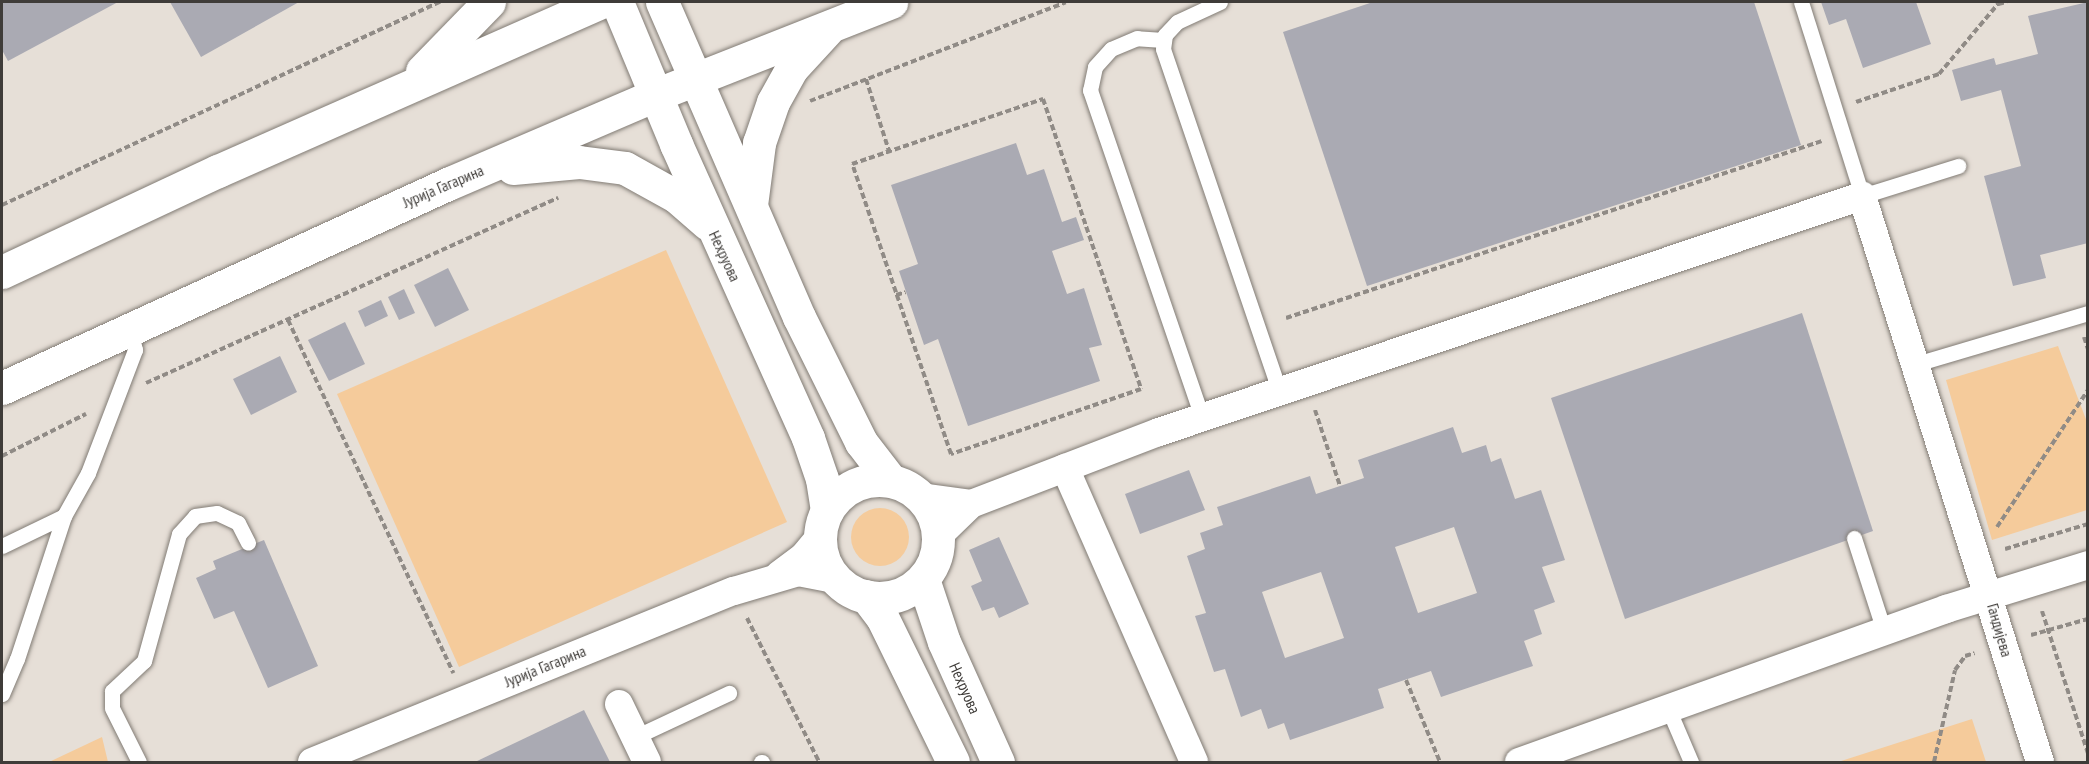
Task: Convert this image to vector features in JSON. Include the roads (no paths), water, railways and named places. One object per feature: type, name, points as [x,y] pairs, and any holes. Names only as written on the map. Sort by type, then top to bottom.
[{"type":"main road","points":[[401,89],[445,51],[489,2]]},
{"type":"main road","points":[[2,272],[401,89],[601,2]]},
{"type":"main road","name":"Нехруова","points":[[617,2],[712,228],[808,438],[822,479],[823,524]]},
{"type":"main road","points":[[662,2],[751,210],[861,442],[891,481],[921,497],[933,515],[938,536],[937,554],[923,579],[897,595],[866,596]]},
{"type":"main road","name":"Јурија Гагарина","points":[[2,388],[450,183],[655,95],[891,2]]},
{"type":"main road","points":[[751,210],[755,165],[766,118],[792,68],[834,23]]},
{"type":"main road","points":[[450,183],[550,163],[604,164],[625,168],[653,181],[712,228]]},
{"type":"main road","points":[[891,481],[854,486],[823,524],[824,559],[836,579],[866,596],[882,617],[953,762]]},
{"type":"main road","name":"Нехруова","points":[[923,579],[944,642],[998,762]]},
{"type":"street","points":[[938,536],[971,504],[1202,417],[1862,196],[1990,594],[1519,762]]},
{"type":"street","points":[[1065,468],[1194,762]]},
{"type":"street","points":[[921,497],[971,504]]},
{"type":"street","name":"Јурија Гагарина","points":[[779,575],[804,556],[823,524]]},
{"type":"street","name":"Гандијева","points":[[2040,762],[1990,594],[2088,565]]},
{"type":"street","name":"Јурија Гагарина","points":[[312,762],[465,698],[779,575],[808,573],[836,579]]},
{"type":"street","points":[[618,704],[647,762]]},
{"type":"lane","points":[[1220,2],[1190,13],[1169,30],[1163,40],[1166,59],[1279,390]]},
{"type":"lane","points":[[1801,2],[1862,196],[1958,166]]},
{"type":"lane","points":[[1163,40],[1137,38],[1111,49],[1095,67],[1090,90],[1202,417]]},
{"type":"lane","points":[[1916,364],[2088,313]]},
{"type":"lane","points":[[2,694],[14,667],[64,516],[88,473],[135,350],[130,329]]},
{"type":"lane","points":[[139,762],[112,708],[112,692],[144,661],[180,534],[195,516],[217,513],[238,523],[248,543]]},
{"type":"lane","points":[[2,546],[64,516]]},
{"type":"lane","points":[[1854,538],[1884,631]]},
{"type":"lane","points":[[635,737],[729,693]]},
{"type":"lane","points":[[1668,708],[1691,762]]}]
